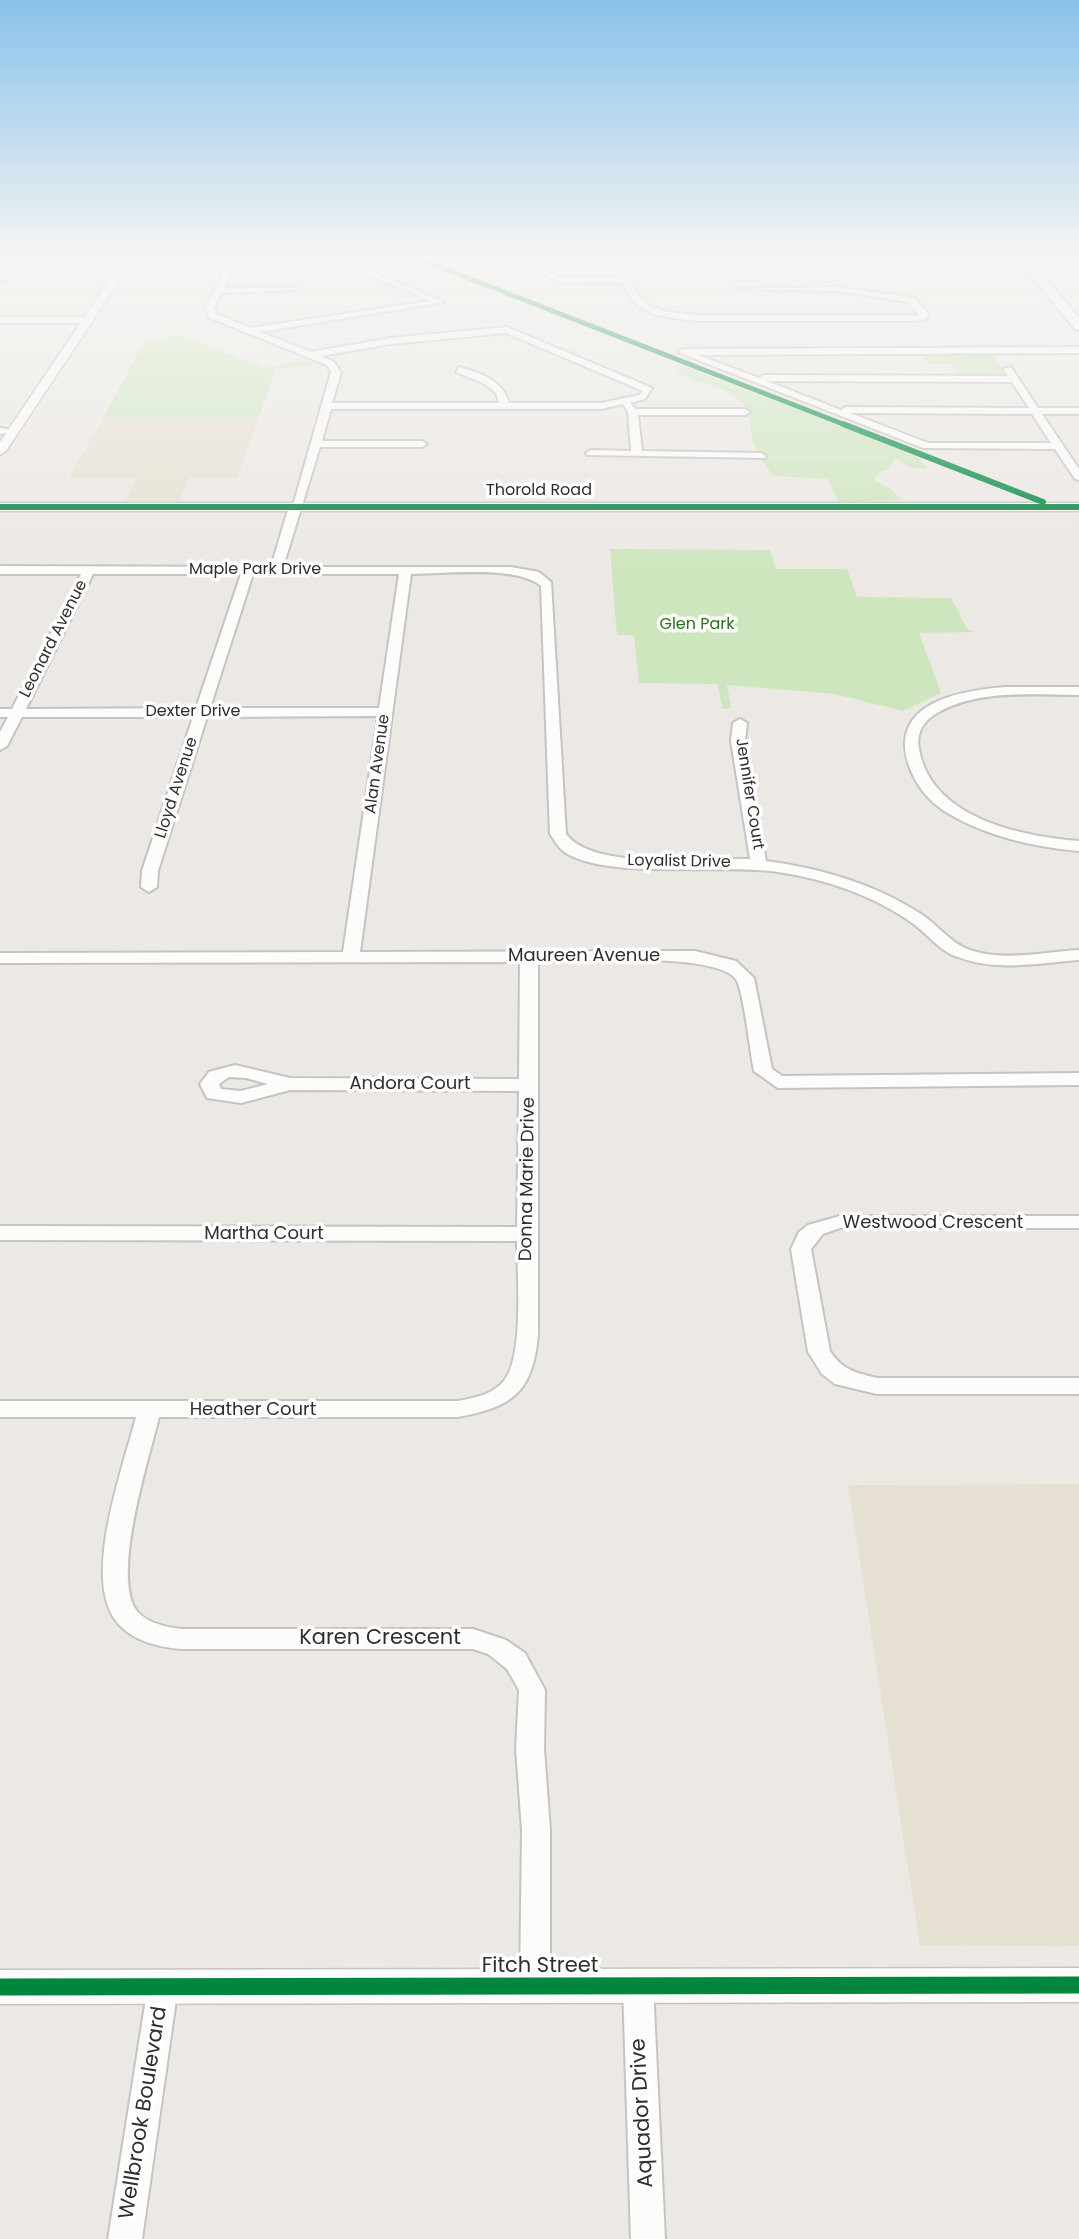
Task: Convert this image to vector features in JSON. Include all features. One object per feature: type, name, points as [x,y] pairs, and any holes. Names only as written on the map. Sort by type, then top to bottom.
[{"type":"street","points":[[0,451],[7,431],[56,364]]},
{"type":"street","points":[[276,570],[327,406],[335,370],[331,364]]},
{"type":"street","points":[[327,406],[600,406],[642,397],[649,390],[590,364]]},
{"type":"street","points":[[715,364],[927,446],[1059,446]]},
{"type":"street","points":[[1005,364],[1079,477]]},
{"type":"street","points":[[459,370],[495,385],[502,393],[505,406]]},
{"type":"street","points":[[752,378],[1015,379]]},
{"type":"street","points":[[623,402],[633,412],[637,454]]},
{"type":"street","points":[[833,410],[1079,411]]},
{"type":"street","points":[[633,412],[745,412]]},
{"type":"street","points":[[316,444],[422,443]]},
{"type":"street","points":[[591,453],[761,456]]},
{"type":"street","name":"Thorold Road","points":[[0,507],[1079,507]]},
{"type":"street","name":"Maple Park Drive","points":[[0,570],[511,570]]},
{"type":"street","name":"Leonard Avenue","points":[[0,746],[89,570]]},
{"type":"street","name":"Lloyd Avenue","points":[[149,887],[149,871],[248,570]]},
{"type":"street","name":"Alan Avenue","points":[[351,957],[406,570]]},
{"type":"street","name":"Loyalist Drive","points":[[511,570],[535,575],[547,585],[558,829],[561,843],[577,855],[602,861],[759,865],[795,870],[862,890],[918,919],[951,947],[969,956],[998,959],[1079,955]]},
{"type":"street","points":[[1079,691],[999,692],[961,699],[921,718],[914,727],[910,744],[923,783],[948,805],[1007,833],[1047,843],[1079,846]]},
{"type":"street","name":"Dexter Drive","points":[[0,713],[386,712]]},
{"type":"street","name":"Jennifer Court","points":[[740,723],[738,741],[759,865]]},
{"type":"street","name":"Maureen Avenue","points":[[0,958],[695,956],[730,965],[742,974],[748,983],[763,1071],[779,1083],[1079,1079]]},
{"type":"street","name":"Donna Marie Drive","points":[[503,1394],[518,1380],[525,1363],[529,957]]},
{"type":"street","name":"Andora Court","points":[[290,1084],[529,1085]]},
{"type":"street","name":"Westwood Crescent","points":[[1079,1222],[832,1223],[807,1234],[800,1249],[819,1352],[830,1369],[842,1378],[877,1386],[1079,1386]]},
{"type":"street","name":"Martha Court","points":[[0,1233],[528,1234]]},
{"type":"street","name":"Heather Court","points":[[0,1409],[458,1409],[482,1404],[503,1394]]},
{"type":"street","name":"Karen Crescent","points":[[149,1410],[119,1545],[119,1602],[136,1625],[157,1635],[181,1639],[473,1639],[507,1654],[523,1670],[533,1700],[530,1749],[536,1830],[535,1986]]},
{"type":"street","name":"Fitch Street","points":[[0,1987],[1079,1985]]},
{"type":"street","name":"Wellbrook Boulevard","points":[[125,2239],[163,1986]]},
{"type":"street","name":"Aquador Drive","points":[[638,1986],[648,2239]]},
{"type":"shaded area","points":[[104,417],[259,417],[237,478],[189,478],[179,501],[126,501],[136,478],[69,478]]},
{"type":"shaded area","points":[[1079,1484],[1079,1946],[920,1945],[848,1485]]},
{"type":"green space","points":[[132,364],[256,364],[265,368],[282,364],[317,365],[276,369],[259,417],[104,417]]},
{"type":"green space","points":[[952,364],[1000,364],[1007,375],[959,377]]},
{"type":"green space","points":[[683,366],[918,458],[928,469],[910,468],[897,459],[888,470],[880,472],[874,480],[891,489],[902,500],[838,502],[828,479],[774,476],[757,450],[744,405],[718,388],[676,371]]},
{"type":"green space","name":"Glen Park","points":[[610,549],[770,550],[776,569],[847,569],[857,597],[951,598],[967,629],[974,632],[919,633],[941,693],[903,711],[835,694],[727,685],[731,708],[722,709],[718,684],[639,683],[634,635],[617,635]]},
{"type":"cycle path","points":[[690,364],[1043,502]]},
{"type":"cycle path","points":[[0,507],[1079,507]]},
{"type":"cycle path","points":[[0,1987],[1079,1985]]}]
